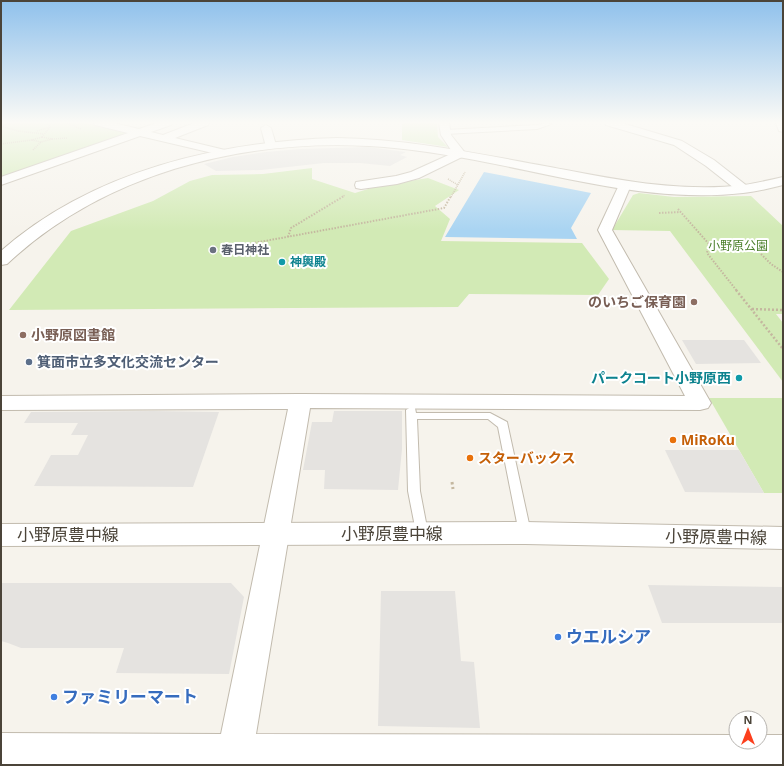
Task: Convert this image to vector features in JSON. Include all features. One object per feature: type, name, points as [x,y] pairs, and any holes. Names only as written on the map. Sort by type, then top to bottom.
[{"type":"street","points":[[1,181],[65,159]]},
{"type":"street","points":[[1,260],[22,240],[54,217],[82,202],[147,174],[196,159]]},
{"type":"street","points":[[361,185],[397,180],[415,175],[450,159]]},
{"type":"street","points":[[485,159],[625,185],[652,188],[702,190],[744,189],[783,181]]},
{"type":"street","points":[[703,159],[744,189]]},
{"type":"street","points":[[1,403],[300,401],[411,409],[700,403],[605,230],[625,185]]},
{"type":"street","points":[[236,751],[300,401]]},
{"type":"street","name":"小野原豊中線","points":[[1,535],[525,533],[783,538]]},
{"type":"street","points":[[1,751],[783,753]]},
{"type":"lane","points":[[422,533],[414,491],[411,409],[490,416],[503,425],[525,533]]},
{"type":"path","points":[[242,245],[444,208],[465,174]]},
{"type":"path","points":[[288,237],[291,228],[361,185]]},
{"type":"path","points":[[674,204],[709,244],[707,253],[783,349]]},
{"type":"path","points":[[659,213],[682,212]]},
{"type":"path","points":[[761,254],[771,264],[783,272]]},
{"type":"path","points":[[751,309],[783,310]]},
{"type":"path","points":[[452,482],[453,489]]},
{"type":"green space","points":[[1,159],[54,159],[1,177]]},
{"type":"green space","points":[[312,168],[312,179],[355,193],[378,186],[428,178],[459,190],[435,206],[450,219],[441,241],[582,243],[609,279],[598,295],[469,294],[458,307],[9,310],[71,231],[153,201],[190,181],[212,175],[263,174]]},
{"type":"green space","name":"小野原公園","points":[[639,193],[674,197],[751,196],[783,226],[783,314],[776,314],[783,323],[783,382],[670,231],[612,230],[633,195]]},
{"type":"green space","points":[[709,398],[783,398],[783,493],[764,493]]},
{"type":"shaded area","points":[[226,159],[404,159],[390,166],[360,163],[324,163],[261,170],[216,171],[204,164]]},
{"type":"shaded area","points":[[682,340],[744,340],[761,363],[696,364]]},
{"type":"shaded area","points":[[334,411],[402,411],[402,449],[398,490],[324,489],[325,470],[303,470],[312,422],[332,422]]},
{"type":"shaded area","points":[[31,412],[219,412],[193,487],[34,486],[51,455],[78,455],[88,435],[71,435],[78,423],[24,423]]},
{"type":"shaded area","points":[[665,450],[739,450],[764,493],[685,492]]},
{"type":"shaded area","points":[[1,583],[231,583],[244,597],[229,674],[116,673],[124,648],[21,648],[1,641]]},
{"type":"shaded area","points":[[648,585],[783,587],[783,623],[662,623]]},
{"type":"shaded area","points":[[381,591],[455,591],[461,661],[474,662],[480,728],[378,726]]},
{"type":"water","points":[[484,172],[591,193],[571,228],[577,239],[445,237]]},
{"type":"place","name":"春日神社","points":[[213,250]]},
{"type":"place","name":"神輿殿","points":[[282,262]]},
{"type":"place","name":"のいちご保育園","points":[[694,302]]},
{"type":"place","name":"小野原図書館","points":[[23,335]]},
{"type":"place","name":"箕面市立多文化交流センター","points":[[29,362]]},
{"type":"place","name":"パークコート小野原西","points":[[739,378]]},
{"type":"place","name":"MiRoKu","points":[[673,440]]},
{"type":"place","name":"スターバックス","points":[[470,458]]},
{"type":"place","name":"ウエルシア","points":[[558,637]]},
{"type":"place","name":"ファミリーマート","points":[[54,697]]}]
